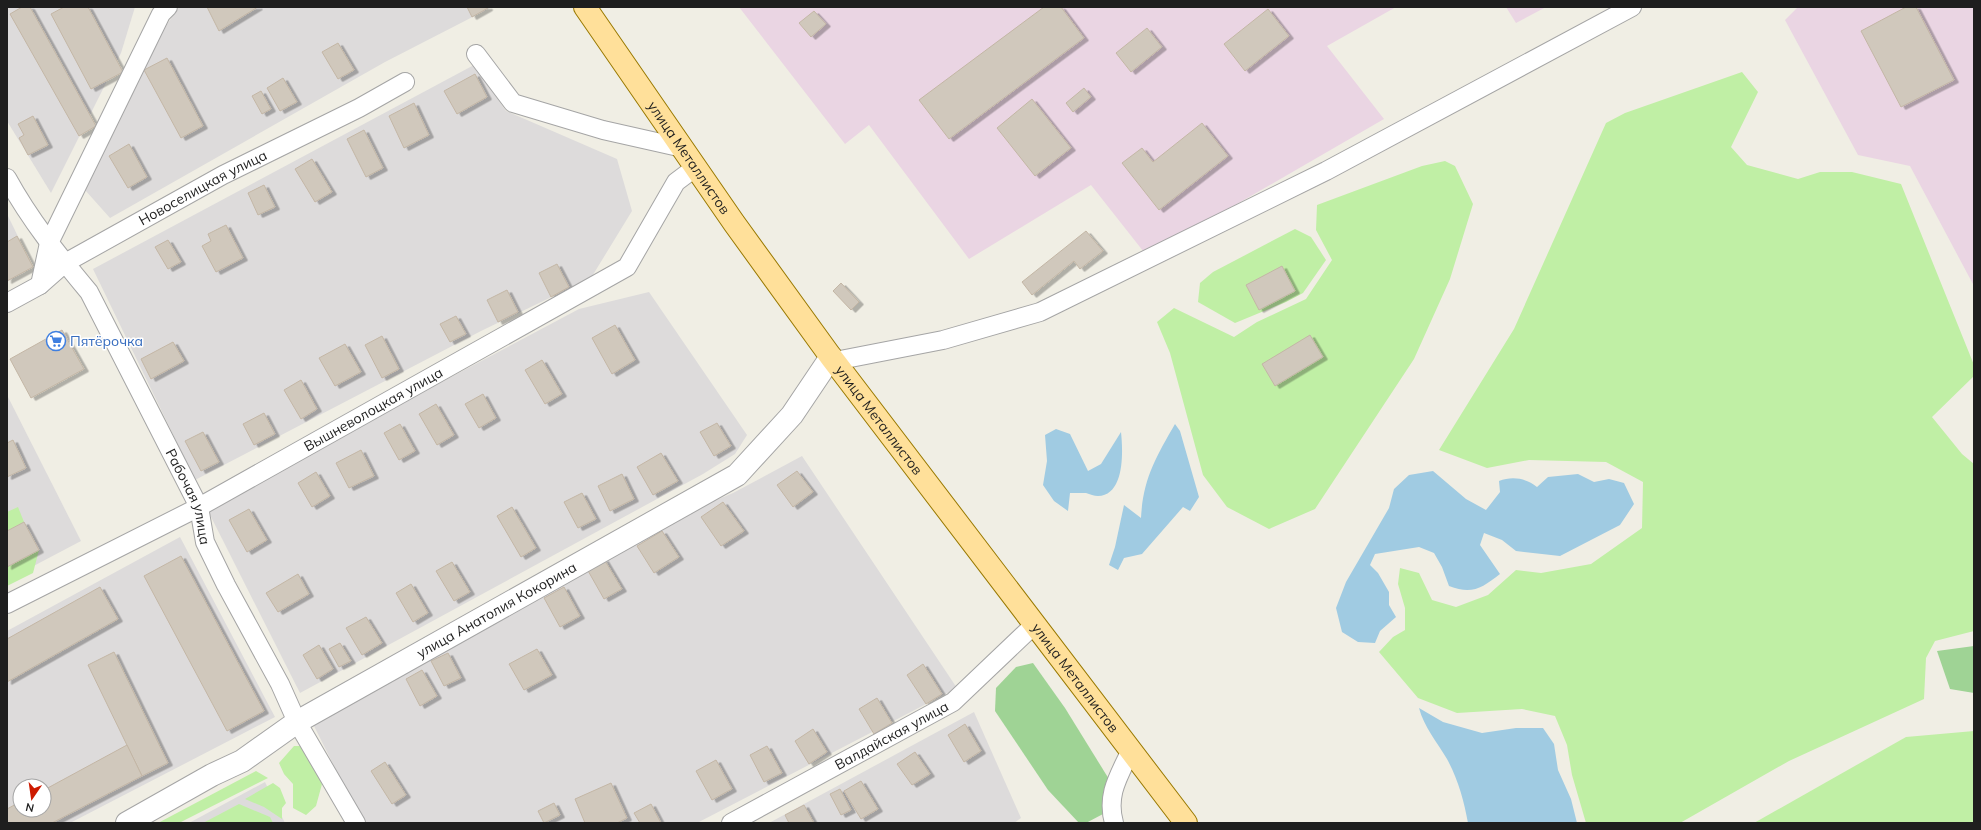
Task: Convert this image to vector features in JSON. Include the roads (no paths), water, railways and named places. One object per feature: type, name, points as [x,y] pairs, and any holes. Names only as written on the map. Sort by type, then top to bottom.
[{"type":"main road","name":"улица Металлистов","points":[[585,7],[696,167],[833,359],[1186,823]]},
{"type":"street","points":[[40,285],[50,243],[161,14],[168,7]]},
{"type":"street","points":[[833,359],[943,340],[1040,312],[1326,171],[1632,7]]},
{"type":"street","points":[[476,54],[513,103],[603,130],[683,148]]},
{"type":"street","name":"Новоселицкая улица","points":[[7,303],[40,285],[65,263],[223,175],[359,108],[405,82]]},
{"type":"street","name":"Вышневолоцкая улица","points":[[7,604],[199,507],[627,267],[676,182],[696,167]]},
{"type":"street","name":"Рабочая улица","points":[[7,178],[22,206],[89,292],[199,507],[205,542],[226,586],[280,684],[297,722],[356,823]]},
{"type":"street","name":"улица Анатолия Кокорина","points":[[127,823],[212,775],[242,761],[297,722],[737,475],[792,415],[833,359]]},
{"type":"street","name":"Валдайская улица","points":[[731,823],[953,702],[1035,624]]},
{"type":"street","points":[[1114,823],[1111,812],[1112,791],[1131,750]]},
{"type":"water","points":[[1175,424],[1180,431],[1199,497],[1190,511],[1183,507],[1142,554],[1124,558],[1118,570],[1109,565],[1115,547],[1124,505],[1141,518],[1144,492],[1148,480],[1156,458]]},
{"type":"water","points":[[1056,429],[1070,434],[1088,471],[1101,464],[1121,432],[1122,460],[1118,480],[1113,488],[1107,494],[1098,496],[1086,493],[1070,493],[1068,511],[1054,501],[1043,485],[1047,461],[1045,435]]},
{"type":"water","points":[[1433,471],[1466,499],[1486,510],[1500,492],[1499,481],[1504,479],[1514,478],[1524,480],[1537,487],[1548,477],[1578,474],[1594,482],[1609,479],[1624,483],[1634,504],[1620,525],[1560,556],[1516,551],[1502,540],[1484,533],[1480,545],[1500,574],[1488,583],[1476,589],[1464,590],[1449,586],[1442,567],[1434,553],[1419,547],[1375,554],[1370,565],[1378,573],[1389,592],[1389,605],[1396,617],[1380,631],[1375,643],[1358,642],[1342,632],[1336,608],[1346,582],[1389,508],[1394,489],[1409,475]]},
{"type":"water","points":[[1419,708],[1443,722],[1482,733],[1516,728],[1543,728],[1554,744],[1558,770],[1571,799],[1577,823],[1468,823],[1454,774],[1447,759],[1427,728]]},
{"type":"place","name":"Пятёрочка","points":[[56,341]]}]
